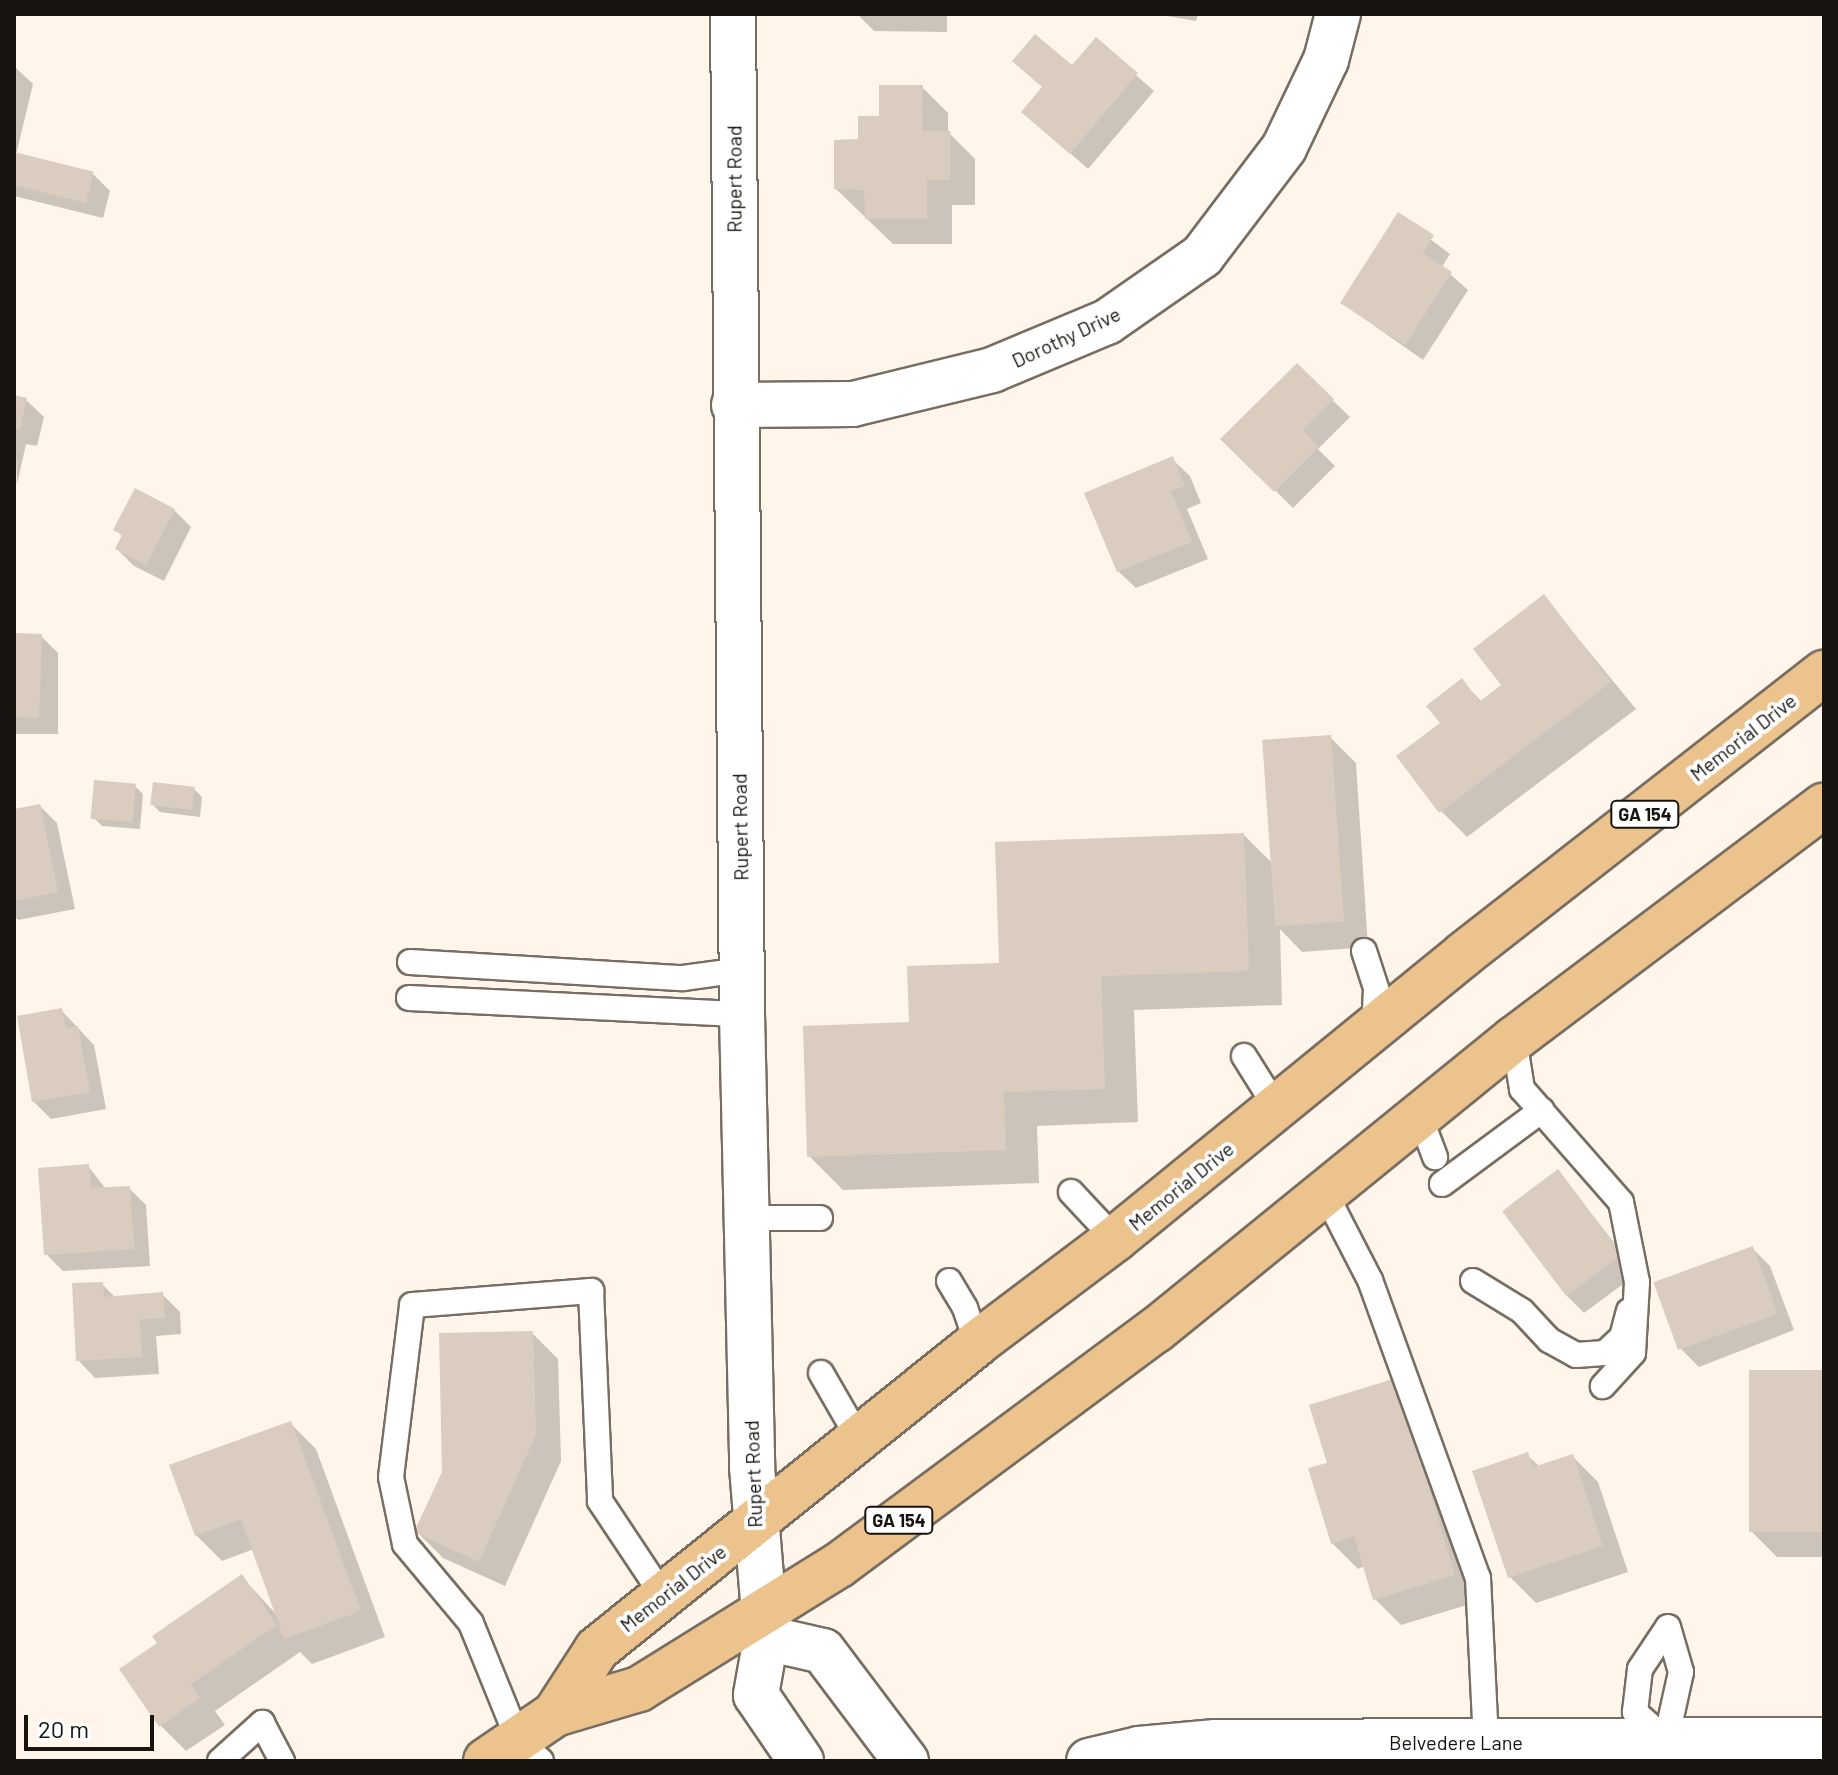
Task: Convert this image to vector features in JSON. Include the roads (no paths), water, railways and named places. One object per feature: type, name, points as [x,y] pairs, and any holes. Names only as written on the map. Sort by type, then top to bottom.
[{"type":"main road","name":"Memorial Drive","points":[[515,1754],[555,1714],[597,1649],[858,1437],[1115,1239],[1276,1107],[1824,673]]},
{"type":"main road","name":"Memorial Drive","points":[[555,1714],[639,1689],[763,1626],[839,1565],[1156,1330],[1514,1039],[1824,805]]},
{"type":"street","name":"Rupert Road","points":[[733,14],[734,405],[742,1014],[755,1523],[763,1626],[756,1695],[801,1761]]},
{"type":"street","name":"Dorothy Drive","points":[[734,405],[853,404],[992,370],[1107,322],[1202,256],[1284,148],[1326,60],[1338,14]]},
{"type":"street","points":[[763,1626],[823,1651],[906,1761]]},
{"type":"street","name":"Belvedere Lane","points":[[1089,1761],[1138,1755],[1486,1742],[1824,1740]]},
{"type":"lane","points":[[1364,951],[1376,989],[1374,1030]]},
{"type":"lane","points":[[410,962],[683,978],[742,970]]},
{"type":"lane","points":[[409,998],[742,1014]]},
{"type":"lane","points":[[1514,1039],[1522,1089],[1621,1202],[1637,1282],[1633,1353],[1603,1386]]},
{"type":"lane","points":[[1244,1056],[1276,1107]]},
{"type":"lane","points":[[1442,1184],[1542,1110]]},
{"type":"lane","points":[[1420,1117],[1435,1157]]},
{"type":"lane","points":[[1071,1192],[1115,1239]]},
{"type":"lane","points":[[1325,1193],[1370,1280],[1478,1578],[1486,1742]]},
{"type":"lane","points":[[747,1218],[820,1218]]},
{"type":"lane","points":[[949,1281],[965,1308],[977,1343]]},
{"type":"lane","points":[[1473,1281],[1522,1311],[1549,1340],[1576,1355],[1605,1353],[1622,1337],[1637,1282]]},
{"type":"lane","points":[[515,1754],[471,1623],[405,1544],[391,1477],[412,1305],[591,1291],[600,1501],[663,1596]]},
{"type":"lane","points":[[821,1373],[858,1437]]},
{"type":"lane","points":[[220,1761],[262,1723],[282,1761]]}]
